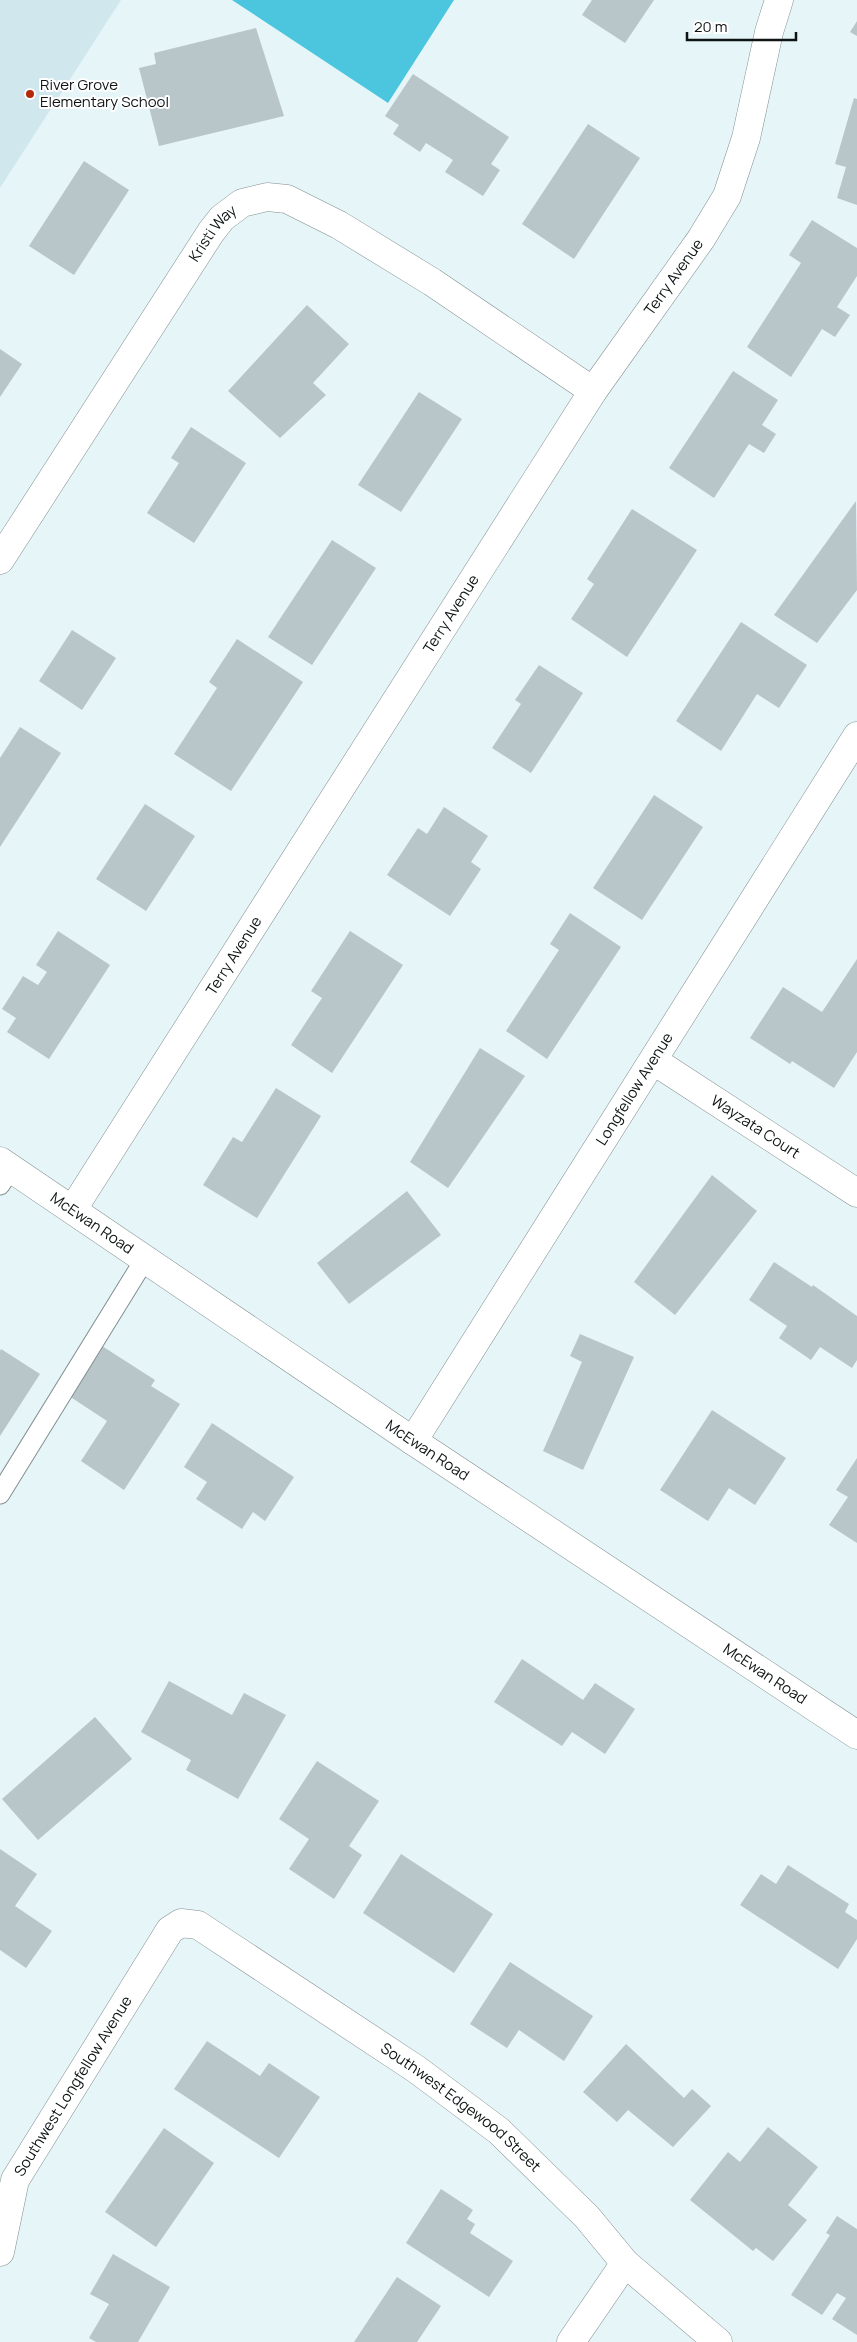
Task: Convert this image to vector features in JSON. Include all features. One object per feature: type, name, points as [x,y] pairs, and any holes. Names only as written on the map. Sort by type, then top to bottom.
[{"type":"street","name":"Terry Avenue","points":[[73,1209],[593,390],[701,239],[727,196],[746,138],[769,32],[779,0]]},
{"type":"street","name":"Kristi Way","points":[[0,560],[211,232],[222,218],[242,203],[267,197],[288,199],[339,225],[432,282],[593,390]]},
{"type":"street","name":"Longfellow Avenue","points":[[413,1441],[857,736]]},
{"type":"street","name":"Wayzata Court","points":[[654,1061],[857,1193]]},
{"type":"street","name":"McEwan Road","points":[[4,1172],[73,1209],[413,1441],[857,1735]]},
{"type":"street","name":"Southwest Edgewood Street","points":[[170,1930],[181,1923],[198,1925],[416,2069],[499,2131],[587,2217],[625,2263],[718,2342]]},
{"type":"street","name":"Southwest Longfellow Avenue","points":[[0,2252],[15,2180],[170,1930]]},
{"type":"street","points":[[571,2342],[625,2263]]},
{"type":"lane","points":[[0,1494],[145,1259]]},
{"type":"shaded area","name":"River Grove Elementary School","points":[[0,0],[121,0],[0,188]]},
{"type":"shaded area","points":[[232,0],[454,0],[388,103]]},
{"type":"building","points":[[592,0],[654,0],[625,43],[582,15]]},
{"type":"building","points":[[857,21],[857,36],[850,32]]},
{"type":"building","points":[[256,28],[284,116],[159,146],[139,68],[156,64],[154,53]]},
{"type":"building","points":[[413,74],[509,137],[491,164],[500,170],[483,196],[445,172],[453,160],[426,143],[420,152],[393,134],[399,125],[385,116]]},
{"type":"building","points":[[854,98],[857,99],[857,205],[837,198],[846,167],[835,164]]},
{"type":"building","points":[[588,124],[640,158],[574,259],[522,224]]},
{"type":"building","points":[[84,161],[129,190],[74,275],[29,246]]},
{"type":"building","points":[[812,220],[857,248],[857,276],[837,307],[850,315],[835,337],[822,329],[791,377],[747,347],[801,263],[789,255]]},
{"type":"building","points":[[307,305],[349,344],[313,383],[326,395],[280,438],[228,391]]},
{"type":"building","points":[[0,349],[22,364],[0,397]]},
{"type":"building","points":[[733,371],[778,400],[762,425],[776,434],[764,453],[749,444],[714,498],[669,468]]},
{"type":"building","points":[[419,392],[462,419],[401,512],[358,485]]},
{"type":"building","points":[[191,427],[246,463],[194,543],[147,513],[179,463],[171,458]]},
{"type":"building","points":[[856,501],[857,590],[817,643],[774,615]]},
{"type":"building","points":[[632,509],[697,550],[627,657],[571,619],[594,584],[587,579]]},
{"type":"building","points":[[332,540],[376,568],[312,665],[268,637]]},
{"type":"building","points":[[741,622],[807,665],[779,708],[757,694],[721,751],[676,721]]},
{"type":"building","points":[[72,630],[116,658],[82,710],[39,681]]},
{"type":"building","points":[[237,639],[303,682],[231,791],[174,754],[217,688],[209,682]]},
{"type":"building","points":[[539,665],[583,693],[531,773],[492,748],[521,704],[515,700]]},
{"type":"building","points":[[20,727],[61,753],[0,847],[0,758]]},
{"type":"building","points":[[654,795],[703,827],[642,920],[593,888]]},
{"type":"building","points":[[145,804],[195,836],[146,911],[96,879]]},
{"type":"building","points":[[444,807],[488,836],[471,862],[481,869],[450,916],[387,875],[418,828],[427,834]]},
{"type":"building","points":[[570,913],[621,947],[547,1059],[506,1031],[559,950],[550,944]]},
{"type":"building","points":[[58,931],[110,965],[49,1059],[7,1032],[16,1018],[2,1009],[23,976],[38,985],[47,972],[36,965]]},
{"type":"building","points":[[350,931],[403,965],[332,1073],[291,1045],[322,998],[311,991]]},
{"type":"building","points":[[857,959],[857,1052],[834,1088],[792,1061],[790,1064],[750,1038],[783,987],[822,1012]]},
{"type":"building","points":[[480,1048],[525,1076],[448,1188],[410,1162]]},
{"type":"building","points":[[276,1088],[321,1116],[257,1218],[203,1185],[233,1137],[242,1142]]},
{"type":"building","points":[[712,1175],[757,1211],[675,1315],[634,1282]]},
{"type":"building","points":[[407,1191],[441,1235],[349,1304],[317,1263]]},
{"type":"building","points":[[774,1262],[812,1287],[813,1285],[857,1316],[857,1360],[852,1368],[820,1347],[811,1360],[779,1338],[787,1326],[749,1300]]},
{"type":"building","points":[[580,1334],[634,1357],[583,1470],[543,1451],[582,1362],[570,1356]]},
{"type":"building","points":[[102,1346],[155,1380],[151,1386],[180,1404],[124,1490],[81,1461],[107,1421],[69,1396]]},
{"type":"building","points":[[1,1349],[40,1374],[0,1436],[0,1351]]},
{"type":"building","points":[[712,1410],[786,1458],[755,1505],[729,1488],[708,1521],[660,1490]]},
{"type":"building","points":[[212,1423],[294,1477],[265,1521],[253,1512],[242,1529],[196,1499],[207,1482],[184,1467]]},
{"type":"building","points":[[857,1458],[857,1543],[829,1525],[848,1497],[836,1490]]},
{"type":"building","points":[[522,1659],[583,1700],[595,1683],[635,1709],[605,1754],[572,1732],[562,1746],[494,1702]]},
{"type":"building","points":[[169,1681],[232,1715],[244,1693],[286,1715],[238,1799],[186,1770],[191,1760],[141,1732]]},
{"type":"building","points":[[95,1717],[132,1759],[38,1840],[2,1799]]},
{"type":"building","points":[[317,1761],[379,1801],[349,1846],[362,1855],[334,1899],[289,1869],[309,1839],[279,1819]]},
{"type":"building","points":[[0,1849],[37,1874],[15,1906],[52,1931],[26,1968],[0,1950]]},
{"type":"building","points":[[401,1854],[493,1914],[454,1973],[363,1913]]},
{"type":"building","points":[[788,1865],[849,1904],[845,1912],[857,1920],[857,1939],[838,1969],[740,1905],[761,1874],[776,1884]]},
{"type":"building","points":[[510,1962],[593,2016],[564,2061],[519,2030],[507,2048],[470,2024]]},
{"type":"building","points":[[207,2041],[260,2076],[269,2063],[320,2097],[279,2158],[174,2089]]},
{"type":"building","points":[[626,2044],[684,2098],[692,2089],[711,2106],[673,2147],[628,2110],[617,2122],[583,2092]]},
{"type":"building","points":[[768,2127],[818,2167],[788,2205],[807,2220],[773,2261],[756,2248],[753,2251],[690,2200],[728,2152],[740,2162]]},
{"type":"building","points":[[164,2128],[214,2163],[156,2247],[105,2212]]},
{"type":"building","points":[[441,2189],[473,2210],[467,2219],[475,2224],[470,2233],[513,2261],[489,2297],[406,2243]]},
{"type":"building","points":[[837,2216],[857,2229],[857,2335],[832,2319],[846,2298],[837,2293],[822,2315],[791,2295],[830,2235],[826,2233]]},
{"type":"building","points":[[113,2254],[170,2287],[138,2342],[96,2342],[89,2338],[109,2304],[90,2294]]},
{"type":"building","points":[[397,2277],[441,2306],[417,2342],[354,2342]]},
{"type":"place","name":"River Grove Elementary School","points":[[30,94]]}]
